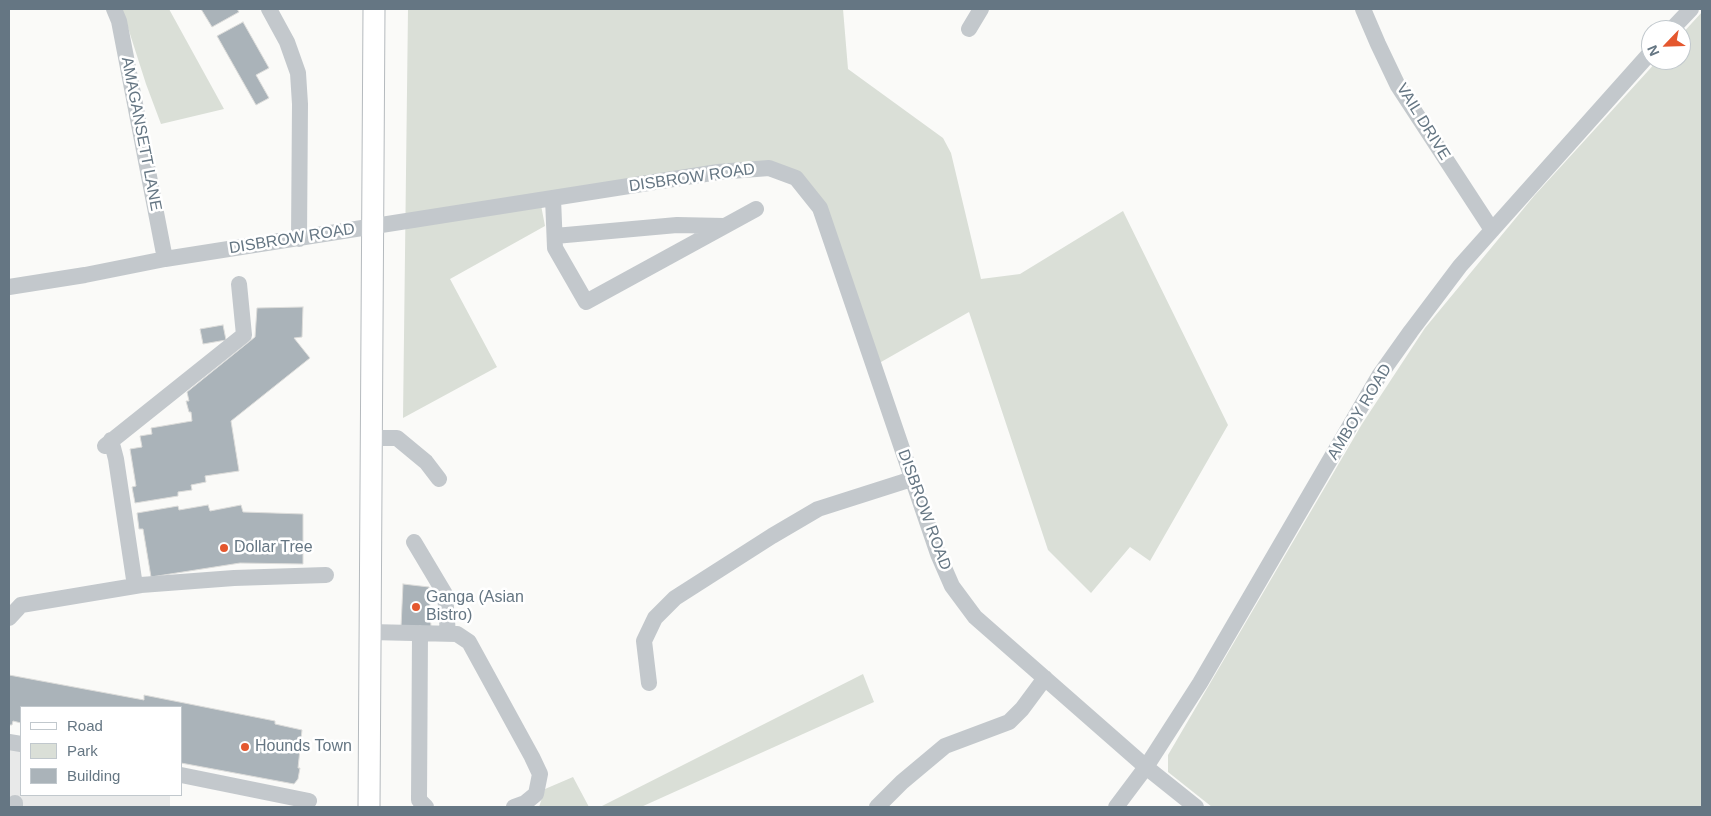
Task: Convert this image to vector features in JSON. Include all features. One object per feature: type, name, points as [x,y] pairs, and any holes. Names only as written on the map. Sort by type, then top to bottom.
[{"type":"main road","points":[[369,807],[374,9]]},
{"type":"street","name":"AMAGANSETT LANE","points":[[114,9],[119,21],[165,259]]},
{"type":"street","points":[[269,9],[287,42],[298,72],[300,104],[299,239]]},
{"type":"street","points":[[969,29],[981,9]]},
{"type":"street","name":"VAIL DRIVE","points":[[1363,9],[1398,86],[1492,230]]},
{"type":"street","points":[[1680,20],[1690,9]]},
{"type":"street","name":"AMBOY ROAD","points":[[1116,807],[1146,766],[1200,683],[1380,376],[1455,273],[1641,63]]},
{"type":"street","name":"DISBROW ROAD","points":[[9,287],[85,275],[165,259],[718,172],[769,168],[796,178],[820,208],[938,554],[952,586],[975,617],[1146,766],[1196,807]]},
{"type":"street","points":[[553,198],[555,248],[586,302],[756,209]]},
{"type":"street","points":[[555,236],[677,225],[726,226]]},
{"type":"street","points":[[135,586],[116,459],[108,443],[244,335],[238,284]]},
{"type":"street","points":[[372,438],[397,438],[426,462],[439,479]]},
{"type":"street","points":[[649,683],[644,641],[655,618],[675,598],[818,509],[912,479]]},
{"type":"street","points":[[414,542],[445,594],[448,634]]},
{"type":"street","points":[[9,618],[21,605],[135,586],[234,578],[326,575]]},
{"type":"street","points":[[370,632],[457,634],[469,642],[540,774],[536,794],[525,803],[514,807]]},
{"type":"street","points":[[420,633],[419,800],[426,807]]},
{"type":"street","points":[[877,807],[902,782],[945,746],[1010,722],[1022,710],[1045,678]]},
{"type":"street","points":[[182,775],[309,801]]},
{"type":"shaded area","points":[[9,747],[20,749],[20,796],[170,796],[170,807],[9,807]]},
{"type":"green space","points":[[122,9],[169,9],[224,109],[161,124]]},
{"type":"green space","points":[[408,9],[843,9],[848,69],[943,138],[951,153],[981,279],[1020,274],[1123,211],[1228,425],[1150,561],[1130,547],[1091,593],[1048,550],[969,312],[874,366],[801,181],[748,173],[540,200],[545,226],[450,279],[497,367],[403,418]]},
{"type":"green space","points":[[1702,12],[1702,807],[1212,807],[1168,772],[1168,755],[1362,424],[1425,328],[1534,196],[1649,70],[1691,70],[1691,24]]},
{"type":"green space","points":[[863,674],[874,702],[641,807],[600,807]]},
{"type":"green space","points":[[573,777],[589,807],[539,807],[545,789]]},
{"type":"building","points":[[201,9],[237,9],[239,12],[212,27]]},
{"type":"building","points":[[243,22],[269,68],[256,75],[269,98],[256,105],[217,36]]},
{"type":"building","points":[[303,307],[302,337],[294,338],[310,358],[231,421],[239,471],[205,476],[206,482],[191,485],[192,490],[178,492],[178,496],[135,503],[132,487],[136,486],[130,449],[142,447],[140,436],[152,434],[151,428],[192,421],[191,412],[189,412],[186,401],[189,401],[187,392],[255,337],[257,308]]},
{"type":"building","points":[[223,325],[226,340],[203,344],[200,329]]},
{"type":"building","points":[[208,505],[210,511],[241,505],[243,512],[303,514],[303,564],[240,563],[151,577],[143,529],[139,529],[137,513],[178,506],[179,510]]},
{"type":"building","name":"Ganga (Asian Bistro)","points":[[403,584],[429,587],[431,627],[401,627]]},
{"type":"building","points":[[9,675],[144,700],[144,695],[275,721],[275,724],[302,730],[298,768],[300,768],[298,779],[294,784],[182,763],[182,706],[20,706],[20,723],[13,721],[12,725],[9,725]]},
{"type":"place","name":"Dollar Tree","points":[[224,548]]},
{"type":"place","name":"Ganga (Asian Bistro)","points":[[416,607]]},
{"type":"place","name":"Hounds Town","points":[[245,747]]}]
